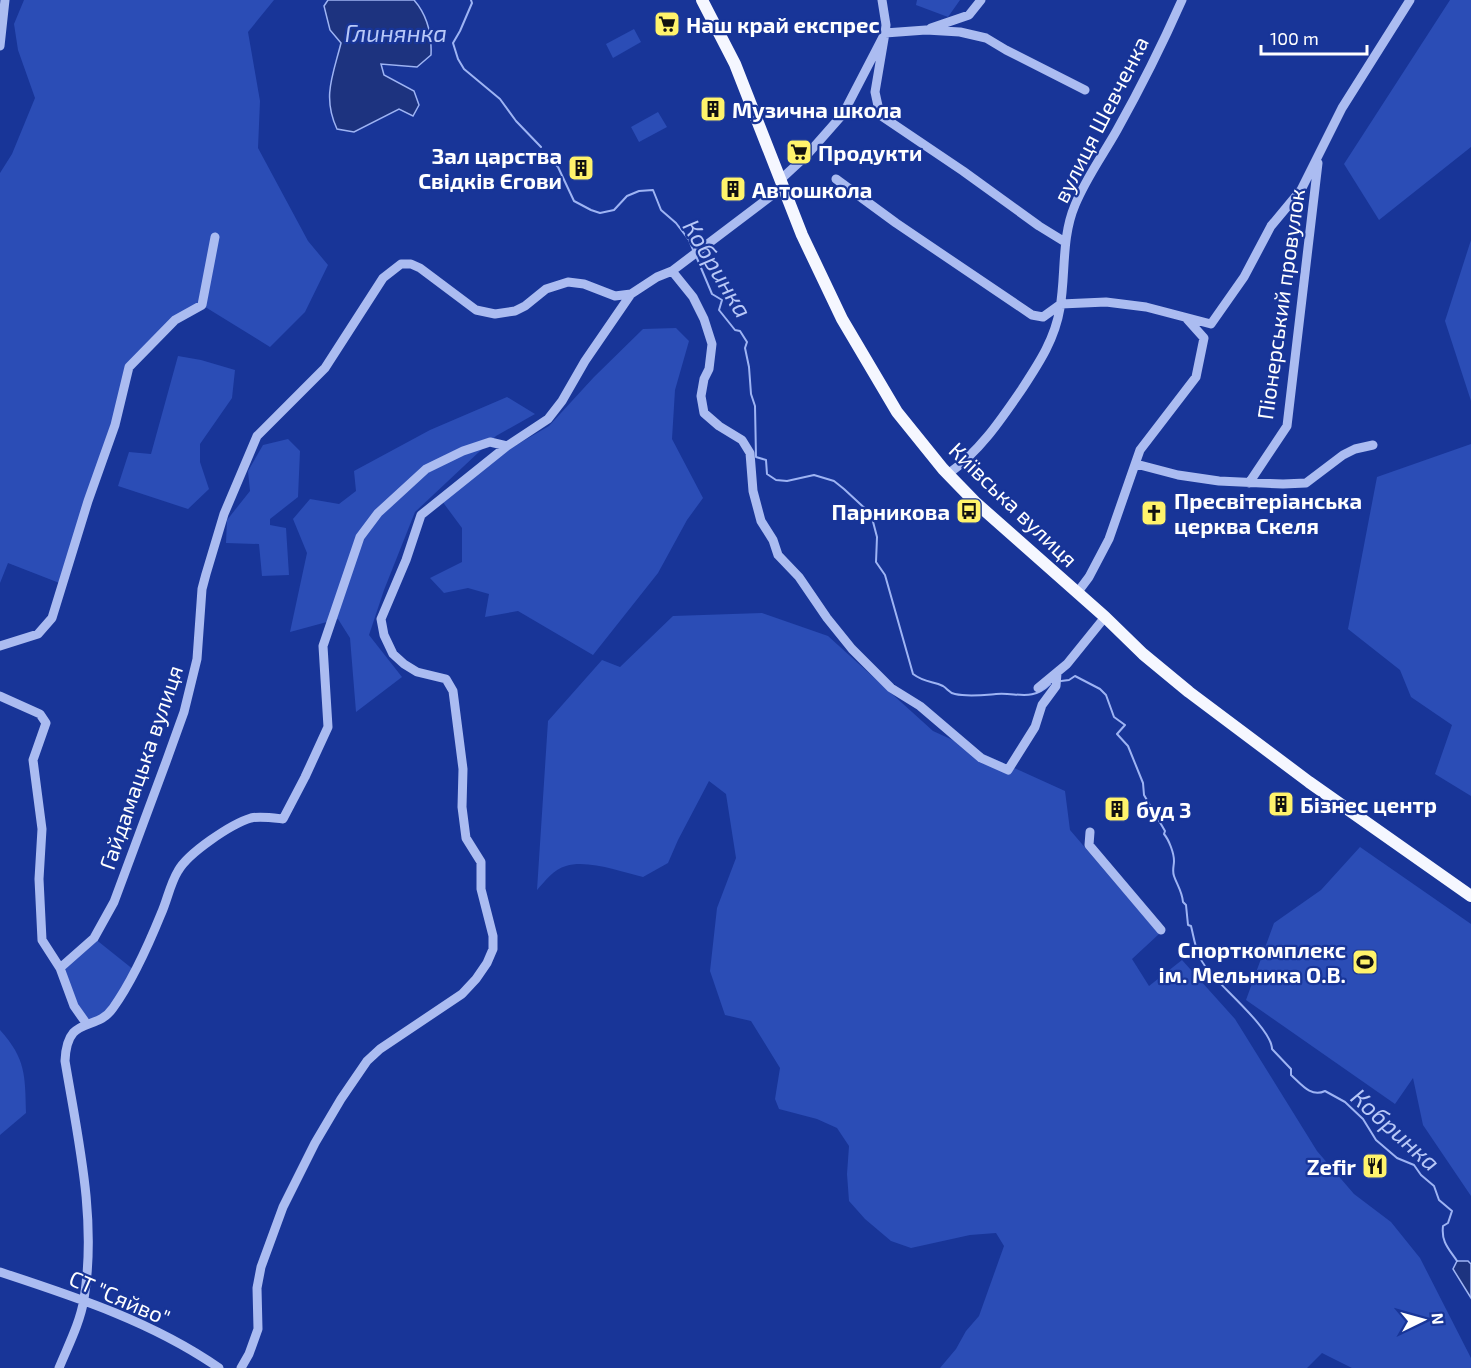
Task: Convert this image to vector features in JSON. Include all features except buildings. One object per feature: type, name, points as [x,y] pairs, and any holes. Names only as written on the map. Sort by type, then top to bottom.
[{"type":"main road","name":"Київська вулиця","points":[[702,0],[735,64],[782,184],[826,287],[875,377],[897,412],[948,474],[975,502],[1105,617],[1143,654],[1189,692],[1309,782],[1471,896]]},
{"type":"street","points":[[0,46],[5,0]]},
{"type":"street","points":[[882,0],[886,25],[875,92],[880,115],[1065,242]]},
{"type":"street","points":[[926,30],[969,15],[981,0]]},
{"type":"street","name":"вулиця Шевченка","points":[[948,474],[983,444],[1041,361],[1052,340],[1061,304],[1065,242],[1074,205],[1117,130],[1182,0]]},
{"type":"street","points":[[836,179],[1027,313],[1043,317],[1061,304],[1106,302],[1146,307],[1211,324],[1244,277],[1271,226],[1301,190],[1342,108],[1410,0]]},
{"type":"street","points":[[885,33],[926,30],[960,32],[986,38],[1085,90]]},
{"type":"street","points":[[241,1368],[258,1329],[257,1288],[259,1278],[283,1207],[301,1169],[341,1099],[367,1060],[462,993],[487,963],[493,949],[493,936],[481,889],[481,862],[466,838],[462,807],[463,770],[453,691],[446,679],[417,672],[393,654],[384,635],[381,619],[404,568],[421,515],[507,446],[548,418],[562,401],[585,360],[631,294],[657,277],[672,271],[782,184],[843,114],[885,33]]},
{"type":"street","name":"Піонерський провулок","points":[[1249,483],[1287,426],[1319,157]]},
{"type":"street","points":[[0,646],[39,634],[52,618],[114,425],[129,368],[175,320],[202,305],[215,237]]},
{"type":"street","name":"Гайдамацька вулиця","points":[[60,968],[94,938],[114,902],[166,762],[184,712],[197,659],[202,589],[224,514],[257,436],[325,368],[383,278],[401,264],[411,264],[428,273],[476,310],[495,314],[515,311],[546,289],[568,282],[584,284],[615,296],[631,294]]},
{"type":"street","points":[[672,271],[693,297],[712,344],[702,396],[704,413],[719,426],[742,440],[750,453],[753,491],[761,521],[773,540],[778,555],[799,577],[852,649],[891,688],[920,706],[981,758],[1008,770],[1035,727],[1042,705],[1057,679],[1105,617]]},
{"type":"street","points":[[1077,592],[1089,577],[1109,539],[1140,450],[1196,377],[1204,338],[1187,319]]},
{"type":"street","points":[[58,1368],[76,1326],[84,1299],[87,1257],[87,1193],[65,1061],[66,1045],[72,1033],[112,1011],[161,914],[178,871],[196,850],[252,818],[283,819],[306,777],[328,728],[323,646],[360,537],[378,513],[426,469],[463,451],[490,442],[507,446]]},
{"type":"street","points":[[1136,464],[1178,476],[1249,483],[1306,483],[1343,455],[1355,449],[1373,445]]},
{"type":"street","points":[[1038,688],[1057,679]]},
{"type":"street","points":[[0,696],[40,714],[46,723],[33,760],[42,828],[39,879],[42,940],[60,968],[74,1006],[87,1023]]},
{"type":"street","points":[[1090,832],[1089,845],[1161,930]]},
{"type":"street","name":"СТ \"Сяйво\"","points":[[0,1272],[84,1299],[140,1322],[219,1368]]},
{"type":"shaded area","points":[[24,0],[274,0],[248,32],[260,101],[258,148],[308,241],[328,265],[305,312],[270,347],[202,305],[175,320],[129,368],[62,584],[8,563],[0,583],[0,173],[12,154],[35,98],[18,50],[14,24]]},
{"type":"shaded area","points":[[917,0],[960,0],[948,17],[916,5]]},
{"type":"shaded area","points":[[1450,0],[1471,0],[1471,147],[1379,220],[1344,164]]},
{"type":"shaded area","points":[[634,29],[641,42],[613,58],[606,44]]},
{"type":"shaded area","points":[[658,112],[667,127],[639,142],[631,127]]},
{"type":"shaded area","points":[[1471,240],[1471,401],[1445,321]]},
{"type":"shaded area","points":[[676,328],[689,341],[675,390],[672,439],[703,498],[687,520],[658,573],[593,655],[518,611],[485,617],[489,594],[468,588],[444,593],[430,578],[462,562],[462,528],[442,501],[504,452],[549,426],[643,329]]},
{"type":"shaded area","points":[[178,356],[235,370],[232,398],[200,444],[200,462],[209,489],[188,509],[118,486],[129,452],[151,454]]},
{"type":"shaded area","points":[[507,397],[535,414],[496,436],[415,512],[369,635],[402,677],[356,712],[350,638],[338,619],[290,632],[307,553],[293,519],[310,499],[339,504],[356,491],[354,471],[430,430]]},
{"type":"shaded area","points":[[288,439],[300,451],[298,497],[270,519],[270,525],[286,528],[289,575],[262,576],[259,544],[226,543],[227,520],[250,491],[248,471],[263,445]]},
{"type":"shaded area","points":[[1471,444],[1471,796],[1435,774],[1452,725],[1411,697],[1400,670],[1348,629],[1377,477]]},
{"type":"shaded area","points":[[762,613],[828,636],[933,731],[1065,791],[1070,830],[1159,934],[1132,959],[1149,986],[1182,960],[1235,1019],[1317,1151],[1354,1194],[1391,1222],[1420,1258],[1471,1358],[1471,1368],[1352,1368],[1322,1353],[1307,1368],[940,1368],[979,1316],[1004,1246],[996,1233],[970,1235],[911,1248],[891,1241],[865,1219],[849,1201],[847,1174],[849,1146],[837,1128],[817,1119],[779,1109],[775,1099],[780,1068],[751,1021],[725,1015],[710,971],[717,908],[736,858],[726,794],[709,781],[668,863],[643,877],[605,867],[574,864],[558,870],[537,890],[548,721],[602,660],[620,667],[673,616]]},
{"type":"shaded area","name":"Спорткомплекс ім. Мельника О.В.","points":[[1360,847],[1471,924],[1471,1196],[1423,1125],[1413,1078],[1395,1104],[1246,1000],[1274,923],[1321,890]]},
{"type":"shaded area","points":[[94,938],[134,970],[112,1011],[86,1023],[60,968]]},
{"type":"shaded area","points":[[0,1030],[15,1050],[22,1068],[26,1113],[0,1135]]},
{"type":"water","name":"Глинянка","points":[[328,0],[414,0],[419,6],[428,26],[431,55],[417,67],[381,64],[384,75],[414,91],[419,105],[413,116],[399,109],[354,132],[337,129],[330,107],[330,86],[341,43],[330,30],[324,6]]},
{"type":"water","points":[[1457,1261],[1468,1261],[1471,1264],[1471,1298],[1453,1269]]},
{"type":"waterway","name":"Кобринка","points":[[471,0],[472,3],[453,43],[458,59],[464,69],[500,99],[516,121],[541,147]]},
{"type":"waterway","name":"Кобринка","points":[[548,156],[558,167],[574,201],[600,213],[614,210],[627,196],[639,191],[653,190],[661,210],[676,223],[689,240],[693,250]]},
{"type":"waterway","name":"Кобринка","points":[[696,256],[712,294],[722,300],[719,310],[735,330],[740,331],[747,342],[745,348],[751,394],[755,406],[756,457],[766,460],[767,474],[776,480],[787,481],[814,475],[834,481],[871,514],[877,537],[876,562],[885,575],[913,674],[943,686],[950,692],[976,696],[1031,695],[1050,684]]},
{"type":"waterway","name":"Кобринка","points":[[1061,681],[1075,676],[1100,689],[1106,695],[1114,717],[1125,725],[1117,734],[1128,746],[1143,783],[1144,795],[1165,831],[1164,834],[1173,854],[1174,876],[1186,905],[1188,925],[1191,926],[1196,948],[1203,964],[1264,1031],[1272,1049],[1291,1069],[1291,1075],[1302,1086],[1315,1093],[1325,1091],[1345,1102],[1363,1119],[1376,1140],[1397,1158],[1414,1165],[1421,1175],[1434,1186],[1439,1200],[1452,1211],[1448,1223],[1443,1226],[1443,1237],[1457,1261]]},
{"type":"place","name":"Наш край експрес","points":[[667,24]]},
{"type":"place","name":"Музична школа","points":[[713,109]]},
{"type":"place","name":"Продукти","points":[[799,152]]},
{"type":"place","name":"Зал царства Свідків Єгови","points":[[581,168]]},
{"type":"place","name":"Автошкола","points":[[733,189]]},
{"type":"place","name":"Парникова","points":[[969,511]]},
{"type":"place","name":"Пресвітеріанська церква Скеля","points":[[1154,513]]},
{"type":"place","name":"Бізнес центр","points":[[1281,804]]},
{"type":"place","name":"буд 3","points":[[1117,809]]},
{"type":"place","name":"Спорткомплекс ім. Мельника О.В.","points":[[1365,962]]},
{"type":"place","name":"Zefir","points":[[1375,1166]]}]
